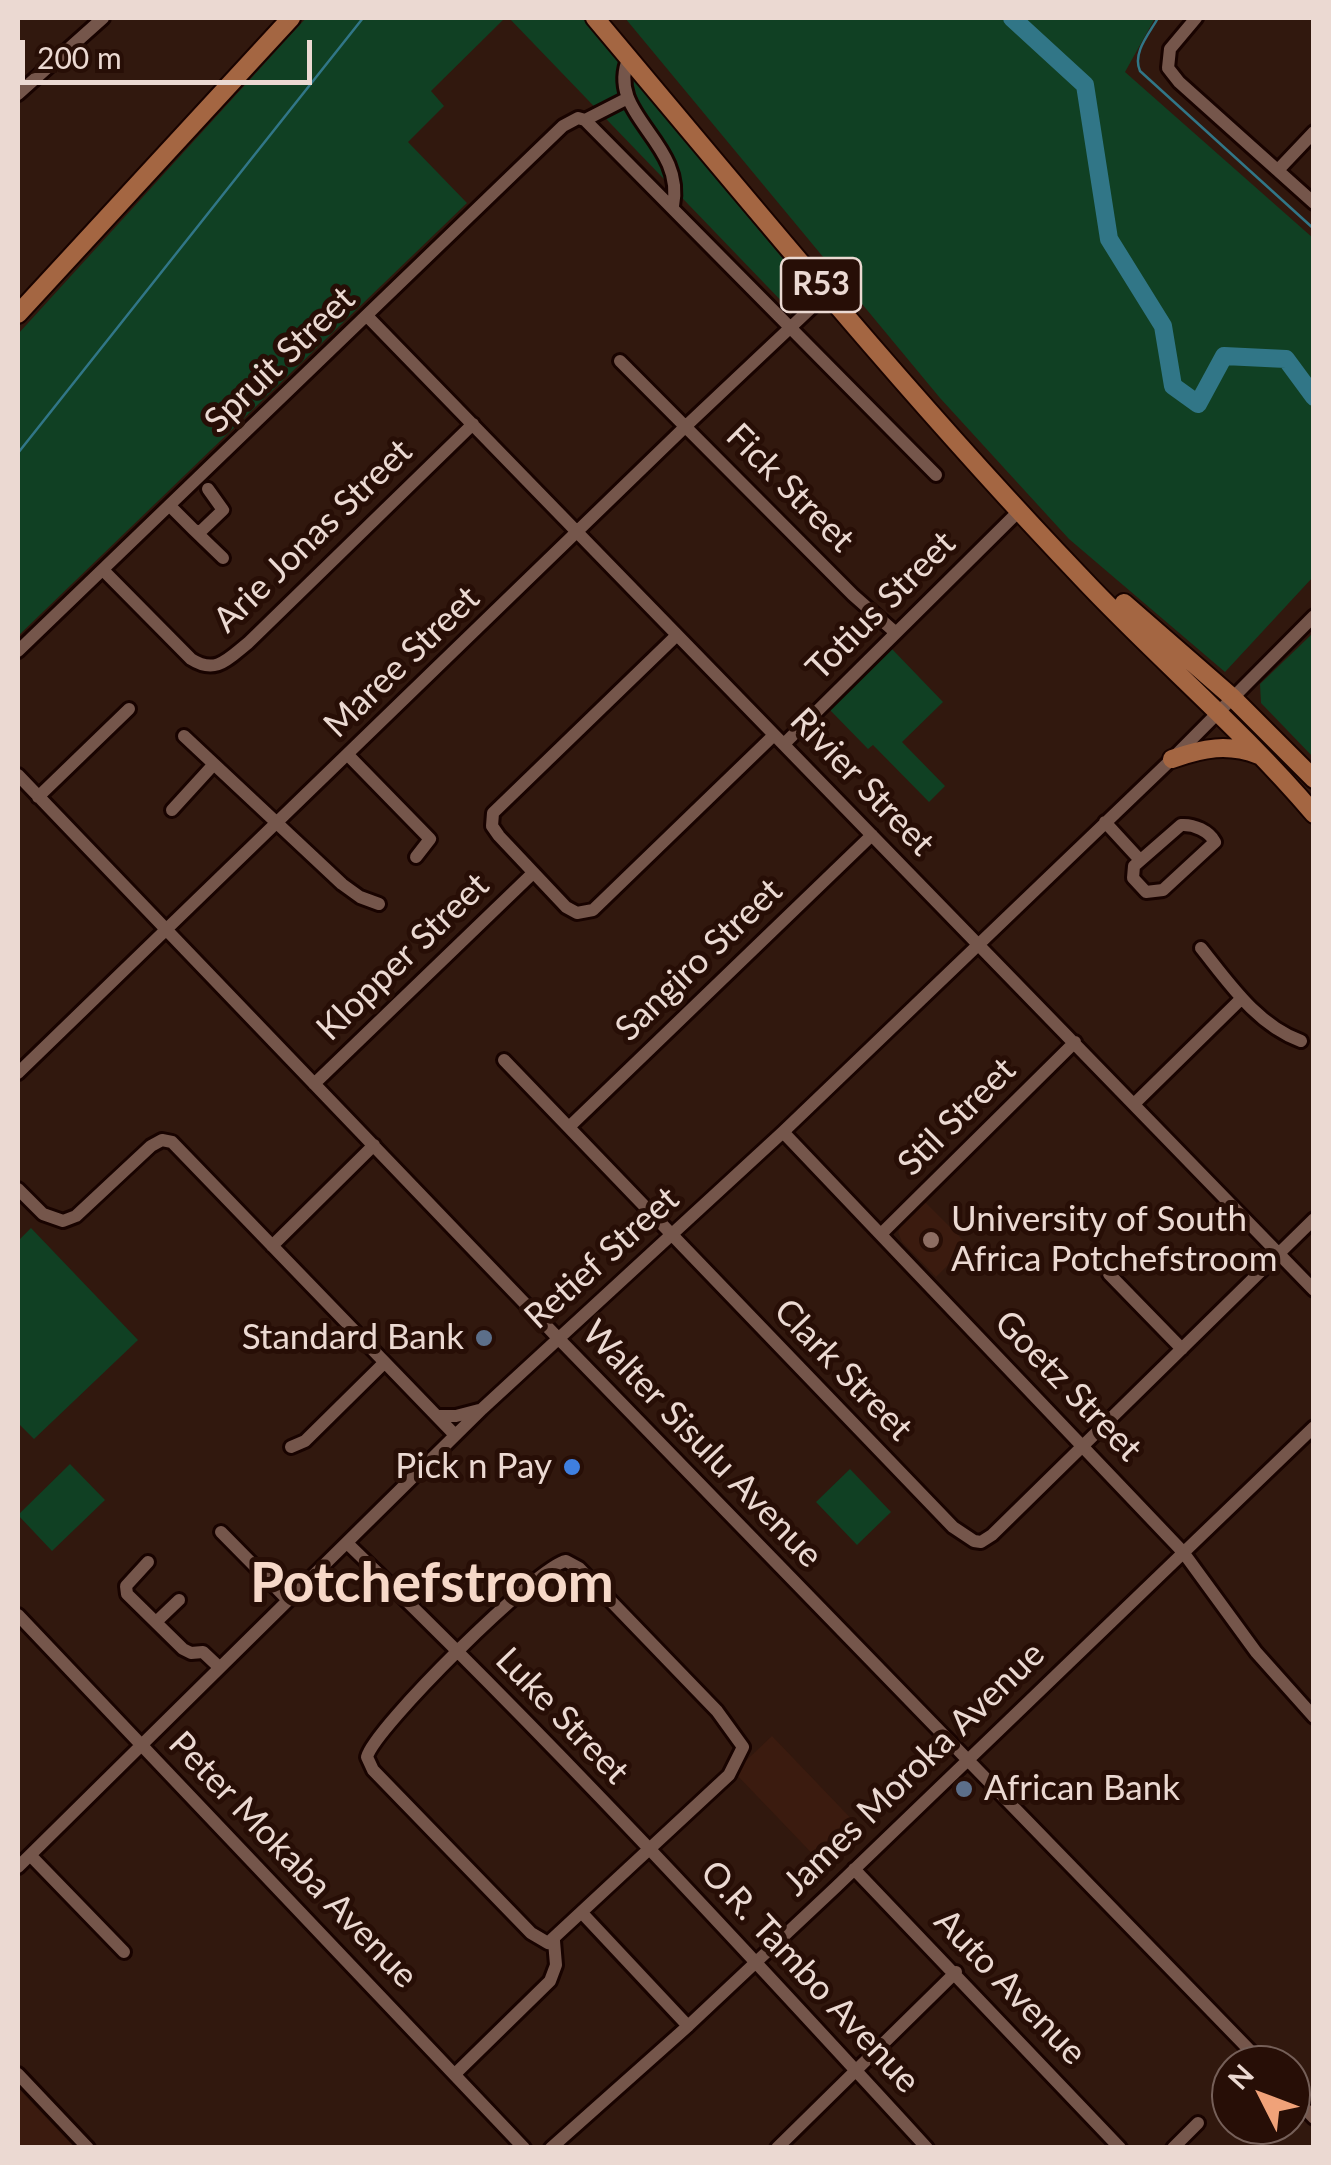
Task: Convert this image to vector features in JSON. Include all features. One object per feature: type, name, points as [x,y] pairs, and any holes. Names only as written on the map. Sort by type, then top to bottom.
[{"type":"main road","points":[[18,314],[291,18]]},
{"type":"main road","name":"R53","points":[[596,18],[902,382],[1079,576],[1264,757],[1314,814]]},
{"type":"main road","name":"R53","points":[[1054,546],[1232,698],[1314,779]]},
{"type":"main road","points":[[1172,759],[1197,750],[1224,747],[1264,757]]},
{"type":"street","points":[[18,94],[103,18]]},
{"type":"street","points":[[1196,18],[1176,39],[1166,59],[1178,82],[1314,203]]},
{"type":"street","points":[[629,57],[624,69],[628,98],[670,162],[676,189],[673,206]]},
{"type":"street","name":"Spruit Street","points":[[18,651],[563,126],[578,118],[586,120],[628,98]]},
{"type":"street","points":[[586,120],[936,475]]},
{"type":"street","points":[[1278,170],[1314,132]]},
{"type":"street","name":"Maree Street","points":[[18,1073],[827,293]]},
{"type":"street","name":"Rivier Street","points":[[368,317],[1314,1290]]},
{"type":"street","name":"Fick Street","points":[[620,361],[896,633]]},
{"type":"street","name":"Arie Jonas Street","points":[[103,570],[191,659],[203,666],[221,665],[473,424]]},
{"type":"street","points":[[194,530],[200,532],[222,510],[208,489]]},
{"type":"street","points":[[170,506],[222,558]]},
{"type":"street","name":"Totius Street","points":[[533,873],[566,907],[577,913],[592,910],[896,633],[1020,510]]},
{"type":"street","name":"Retief Street","points":[[18,1867],[482,1409],[783,1132],[1172,759],[1314,616]]},
{"type":"street","points":[[533,873],[495,831],[493,813],[677,634]]},
{"type":"street","points":[[38,797],[129,709]]},
{"type":"street","points":[[184,736],[342,884],[360,898],[379,904]]},
{"type":"street","points":[[348,755],[430,840],[416,858]]},
{"type":"street","points":[[172,810],[214,764]]},
{"type":"street","name":"Walter Sisulu Avenue","points":[[18,775],[1245,2045]]},
{"type":"street","points":[[1105,822],[1140,860]]},
{"type":"street","points":[[1181,825],[1194,826],[1215,839],[1212,847],[1158,892],[1146,892],[1133,878],[1134,866],[1140,860],[1181,825]]},
{"type":"street","name":"Sangiro Street","points":[[568,1128],[872,835]]},
{"type":"street","name":"Klopper Street","points":[[314,1084],[533,873]]},
{"type":"street","points":[[1201,948],[1242,998],[1277,1029],[1301,1041]]},
{"type":"street","points":[[1134,1104],[1242,998]]},
{"type":"street","name":"Stil Street","points":[[880,1234],[1075,1042]]},
{"type":"street","name":"Clark Street","points":[[504,1060],[954,1527],[974,1541],[981,1542],[992,1534],[1085,1446]]},
{"type":"street","name":"Goetz Street","points":[[783,1132],[1183,1552],[1256,1652],[1314,1717]]},
{"type":"street","points":[[18,1189],[43,1214],[64,1221],[76,1216],[151,1146],[167,1140],[181,1150],[455,1436]]},
{"type":"street","points":[[272,1246],[374,1146]]},
{"type":"street","points":[[1085,1446],[1314,1218]]},
{"type":"street","points":[[1109,1274],[1182,1349]]},
{"type":"street","points":[[291,1447],[305,1441],[384,1364]]},
{"type":"street","points":[[437,1416],[482,1409]]},
{"type":"street","name":"James Moroka Avenue","points":[[551,2148],[756,1962],[1314,1427]]},
{"type":"street","points":[[222,1532],[288,1600]]},
{"type":"street","name":"Luke Street","points":[[347,1543],[648,1847]]},
{"type":"street","points":[[566,1560],[717,1711],[743,1744],[740,1758],[729,1775],[648,1847],[554,1941],[544,1943],[531,1933],[373,1770],[366,1757],[376,1737],[457,1651],[555,1563],[566,1560]]},
{"type":"street","points":[[148,1562],[126,1589],[187,1652],[203,1652],[219,1668]]},
{"type":"street","points":[[156,1622],[179,1600]]},
{"type":"street","name":"Peter Mokaba Avenue","points":[[18,1615],[524,2148]]},
{"type":"street","name":"O.R. Tambo Avenue","points":[[648,1847],[927,2148]]},
{"type":"street","points":[[30,1855],[124,1952]]},
{"type":"street","name":"Auto Avenue","points":[[854,1869],[1120,2148]]},
{"type":"street","points":[[583,1914],[688,2026]]},
{"type":"street","points":[[455,2074],[550,1981],[556,1965],[554,1941]]},
{"type":"street","points":[[777,2148],[956,1972]]},
{"type":"street","points":[[18,2074],[88,2148]]},
{"type":"street","points":[[1173,2148],[1198,2124]]},
{"type":"shaded area","name":"University of South Africa Potchefstroom","points":[[924,1201],[968,1245],[936,1277],[902,1242],[898,1232],[902,1222]]},
{"type":"shaded area","points":[[772,1736],[863,1831],[825,1867],[734,1772]]},
{"type":"shaded area","points":[[18,2088],[74,2147],[18,2147]]},
{"type":"green space","points":[[306,18],[505,18],[431,91],[444,106],[408,142],[467,203],[18,636],[18,334]]},
{"type":"green space","points":[[509,18],[583,18],[810,291],[790,310]]},
{"type":"green space","points":[[625,18],[1155,18],[1125,72],[1313,238],[1313,577],[1225,672],[1069,539],[940,398]]},
{"type":"green space","points":[[1313,633],[1313,757],[1261,703],[1260,684]]},
{"type":"green space","points":[[892,649],[943,702],[902,742],[945,786],[929,802],[873,745],[868,749],[830,710]]},
{"type":"green space","points":[[31,1228],[138,1340],[34,1439],[18,1423],[18,1241]]},
{"type":"green space","points":[[70,1464],[105,1500],[52,1551],[18,1515]]},
{"type":"green space","points":[[850,1469],[891,1512],[857,1545],[816,1502]]},
{"type":"waterway","points":[[18,453],[363,18]]},
{"type":"waterway","points":[[1012,18],[1085,85],[1109,239],[1163,326],[1173,386],[1198,404],[1224,356],[1286,359],[1314,397]]},
{"type":"waterway","points":[[1158,18],[1140,51],[1140,71],[1314,229]]},
{"type":"place","name":"University of South Africa Potchefstroom","points":[[931,1240]]},
{"type":"place","name":"Standard Bank","points":[[484,1338]]},
{"type":"place","name":"Pick n Pay","points":[[572,1467]]},
{"type":"place","name":"African Bank","points":[[964,1789]]},
{"type":"district","name":"Potchefstroom","points":[[432,1584]]}]
